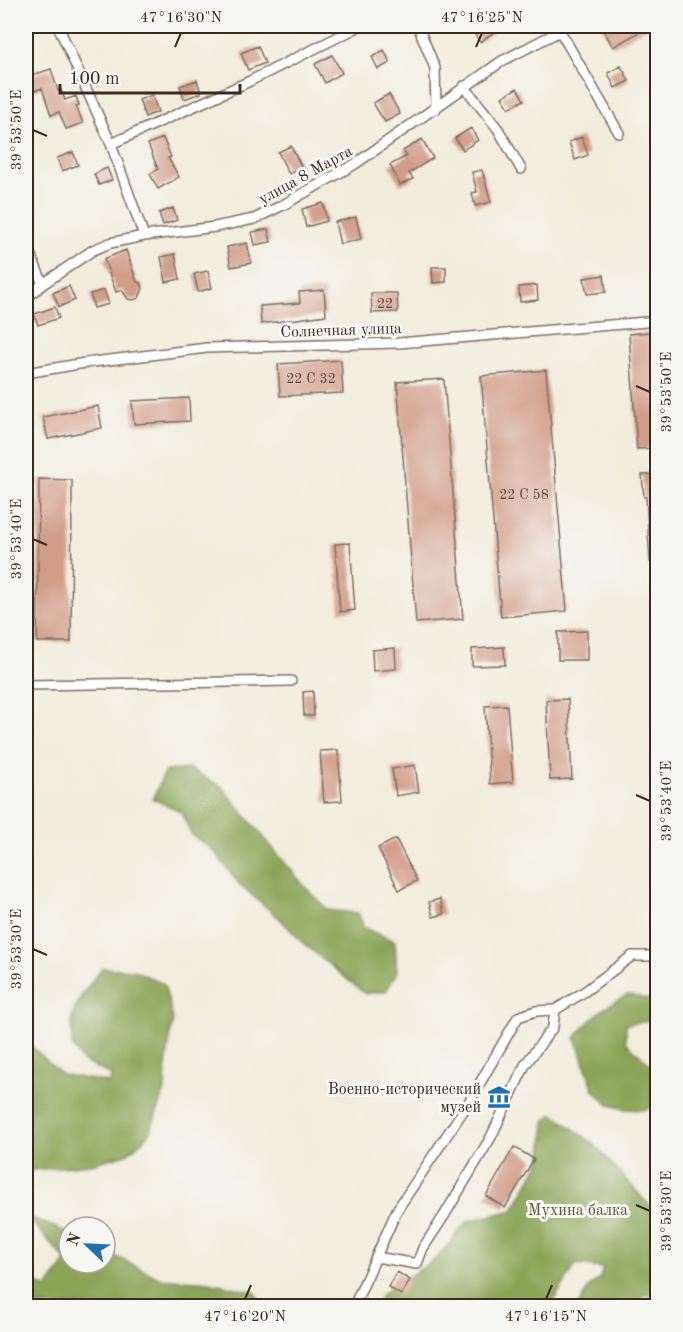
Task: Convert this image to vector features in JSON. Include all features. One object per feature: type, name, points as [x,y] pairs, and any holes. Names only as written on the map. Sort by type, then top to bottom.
[{"type":"street","points":[[58,26],[111,144],[144,236]]},
{"type":"street","points":[[111,144],[250,81],[360,26]]},
{"type":"street","points":[[418,26],[435,68],[436,109]]},
{"type":"street","name":"улица 8 Марта","points":[[26,298],[93,250],[110,243],[254,219],[283,205],[355,164],[502,61],[560,31],[619,132]]},
{"type":"street","points":[[464,86],[498,129],[521,169]]},
{"type":"street","points":[[26,244],[43,284]]},
{"type":"street","name":"Солнечная улица","points":[[26,373],[85,363],[207,348],[399,343],[657,321]]},
{"type":"street","points":[[26,685],[291,681]]},
{"type":"street","points":[[354,1306],[397,1210],[469,1102],[518,1017],[536,1011],[555,1010],[632,957],[657,956]]},
{"type":"street","points":[[376,1257],[417,1264],[423,1248],[491,1137],[525,1065],[553,1027],[555,1010]]},
{"type":"green space","points":[[189,769],[221,786],[306,888],[328,910],[358,913],[364,928],[395,941],[397,973],[386,991],[365,994],[303,943],[280,919],[239,884],[215,852],[192,835],[181,812],[153,799],[165,771]]},
{"type":"green space","points":[[102,968],[134,970],[164,984],[173,1019],[165,1090],[149,1135],[127,1154],[91,1164],[26,1171],[26,1041],[61,1074],[110,1083],[111,1075],[82,1061],[72,1045],[72,1015],[83,993]]},
{"type":"green space","points":[[628,995],[653,1000],[648,1021],[626,1024],[626,1042],[657,1071],[657,1104],[644,1110],[609,1105],[594,1090],[575,1038],[598,1013]]},
{"type":"green space","name":"Мухина балка","points":[[553,1114],[593,1143],[657,1214],[657,1296],[643,1295],[636,1306],[578,1306],[589,1287],[600,1278],[603,1268],[576,1265],[550,1306],[375,1306],[382,1294],[436,1259],[468,1221],[513,1210],[542,1158],[545,1121]]},
{"type":"green space","points":[[27,1216],[57,1228],[57,1251]]},
{"type":"green space","points":[[117,1257],[159,1278],[209,1282],[255,1292],[262,1306],[26,1306],[26,1283],[48,1287],[57,1274],[117,1275]]},
{"type":"building","points":[[482,26],[503,26],[480,42],[473,32]]},
{"type":"building","points":[[601,26],[650,26],[613,47]]},
{"type":"building","points":[[258,46],[265,63],[248,70],[241,53]]},
{"type":"building","points":[[384,50],[390,63],[378,69],[372,57]]},
{"type":"building","points":[[332,55],[342,73],[325,83],[315,64]]},
{"type":"building","points":[[621,66],[629,81],[615,88],[608,73]]},
{"type":"building","points":[[51,69],[58,91],[61,90],[65,100],[76,96],[79,105],[76,106],[83,123],[66,129],[59,112],[51,115],[42,88],[31,92],[27,77]]},
{"type":"building","points":[[197,80],[201,93],[184,99],[180,86]]},
{"type":"building","points":[[517,88],[524,100],[509,108],[502,97]]},
{"type":"building","points":[[389,94],[400,114],[385,122],[373,103]]},
{"type":"building","points":[[152,95],[158,112],[145,117],[139,100]]},
{"type":"building","points":[[471,128],[478,140],[463,150],[455,138]]},
{"type":"building","points":[[582,137],[588,155],[575,160],[569,142]]},
{"type":"building","points":[[163,138],[171,157],[168,158],[179,177],[158,189],[150,174],[158,169],[148,144]]},
{"type":"building","points":[[422,139],[433,158],[409,173],[413,179],[400,185],[390,165],[407,156],[403,151]]},
{"type":"building","points":[[291,146],[302,168],[289,174],[278,152]]},
{"type":"building","points":[[73,152],[78,165],[62,171],[57,158]]},
{"type":"building","points":[[107,168],[112,180],[99,185],[94,174]]},
{"type":"building","points":[[482,170],[491,202],[475,206],[472,193],[477,192],[472,172]]},
{"type":"building","points":[[323,203],[327,221],[306,227],[302,209]]},
{"type":"building","points":[[173,208],[177,220],[163,225],[159,213]]},
{"type":"building","points":[[356,217],[361,239],[340,244],[335,222]]},
{"type":"building","points":[[268,229],[271,242],[255,245],[252,232]]},
{"type":"building","points":[[247,243],[251,263],[231,267],[227,247]]},
{"type":"building","points":[[126,250],[137,282],[141,283],[143,288],[139,298],[134,300],[128,299],[122,290],[116,292],[104,259]]},
{"type":"building","points":[[175,254],[180,279],[166,282],[161,257]]},
{"type":"building","points":[[432,267],[446,267],[446,282],[433,283]]},
{"type":"building","points":[[208,271],[212,288],[198,292],[194,274]]},
{"type":"building","points":[[604,275],[606,292],[587,294],[584,278]]},
{"type":"building","points":[[537,285],[538,300],[520,302],[519,287]]},
{"type":"building","points":[[69,286],[75,300],[59,307],[53,293]]},
{"type":"building","points":[[104,290],[109,304],[94,308],[90,294]]},
{"type":"building","points":[[324,290],[326,315],[261,324],[260,306],[300,303],[299,292]]},
{"type":"building","points":[[371,293],[397,293],[398,312],[372,313]]},
{"type":"building","points":[[55,307],[59,318],[38,325],[34,314]]},
{"type":"building","points":[[657,331],[657,448],[637,449],[629,334]]},
{"type":"building","points":[[341,360],[343,393],[280,396],[278,364]]},
{"type":"building","points":[[546,370],[567,611],[501,617],[481,376]]},
{"type":"building","points":[[444,379],[463,619],[416,623],[397,382]]},
{"type":"building","points":[[189,398],[190,421],[134,424],[132,401]]},
{"type":"building","points":[[98,406],[102,428],[48,439],[43,417]]},
{"type":"building","points":[[657,474],[657,561],[650,562],[646,497],[644,497],[642,475]]},
{"type":"building","points":[[39,479],[72,480],[71,642],[37,642]]},
{"type":"building","points":[[350,543],[355,610],[340,612],[335,544]]},
{"type":"building","points":[[587,631],[587,660],[558,660],[558,632]]},
{"type":"building","points":[[504,647],[505,665],[472,666],[472,649]]},
{"type":"building","points":[[395,648],[396,669],[373,671],[372,650]]},
{"type":"building","points":[[313,691],[314,716],[304,716],[303,692]]},
{"type":"building","points":[[568,699],[572,779],[550,780],[546,700]]},
{"type":"building","points":[[507,705],[513,782],[490,784],[485,706]]},
{"type":"building","points":[[338,750],[342,801],[324,802],[320,751]]},
{"type":"building","points":[[415,765],[419,792],[396,796],[392,769]]},
{"type":"building","points":[[396,839],[417,881],[399,890],[378,848]]},
{"type":"building","points":[[440,899],[444,914],[433,917],[429,902]]},
{"type":"building","points":[[514,1147],[534,1159],[505,1208],[486,1196]]},
{"type":"building","points":[[397,1272],[410,1280],[401,1295],[388,1287]]},
{"type":"place","name":"Военно-исторический музей","points":[[499,1097]]}]
